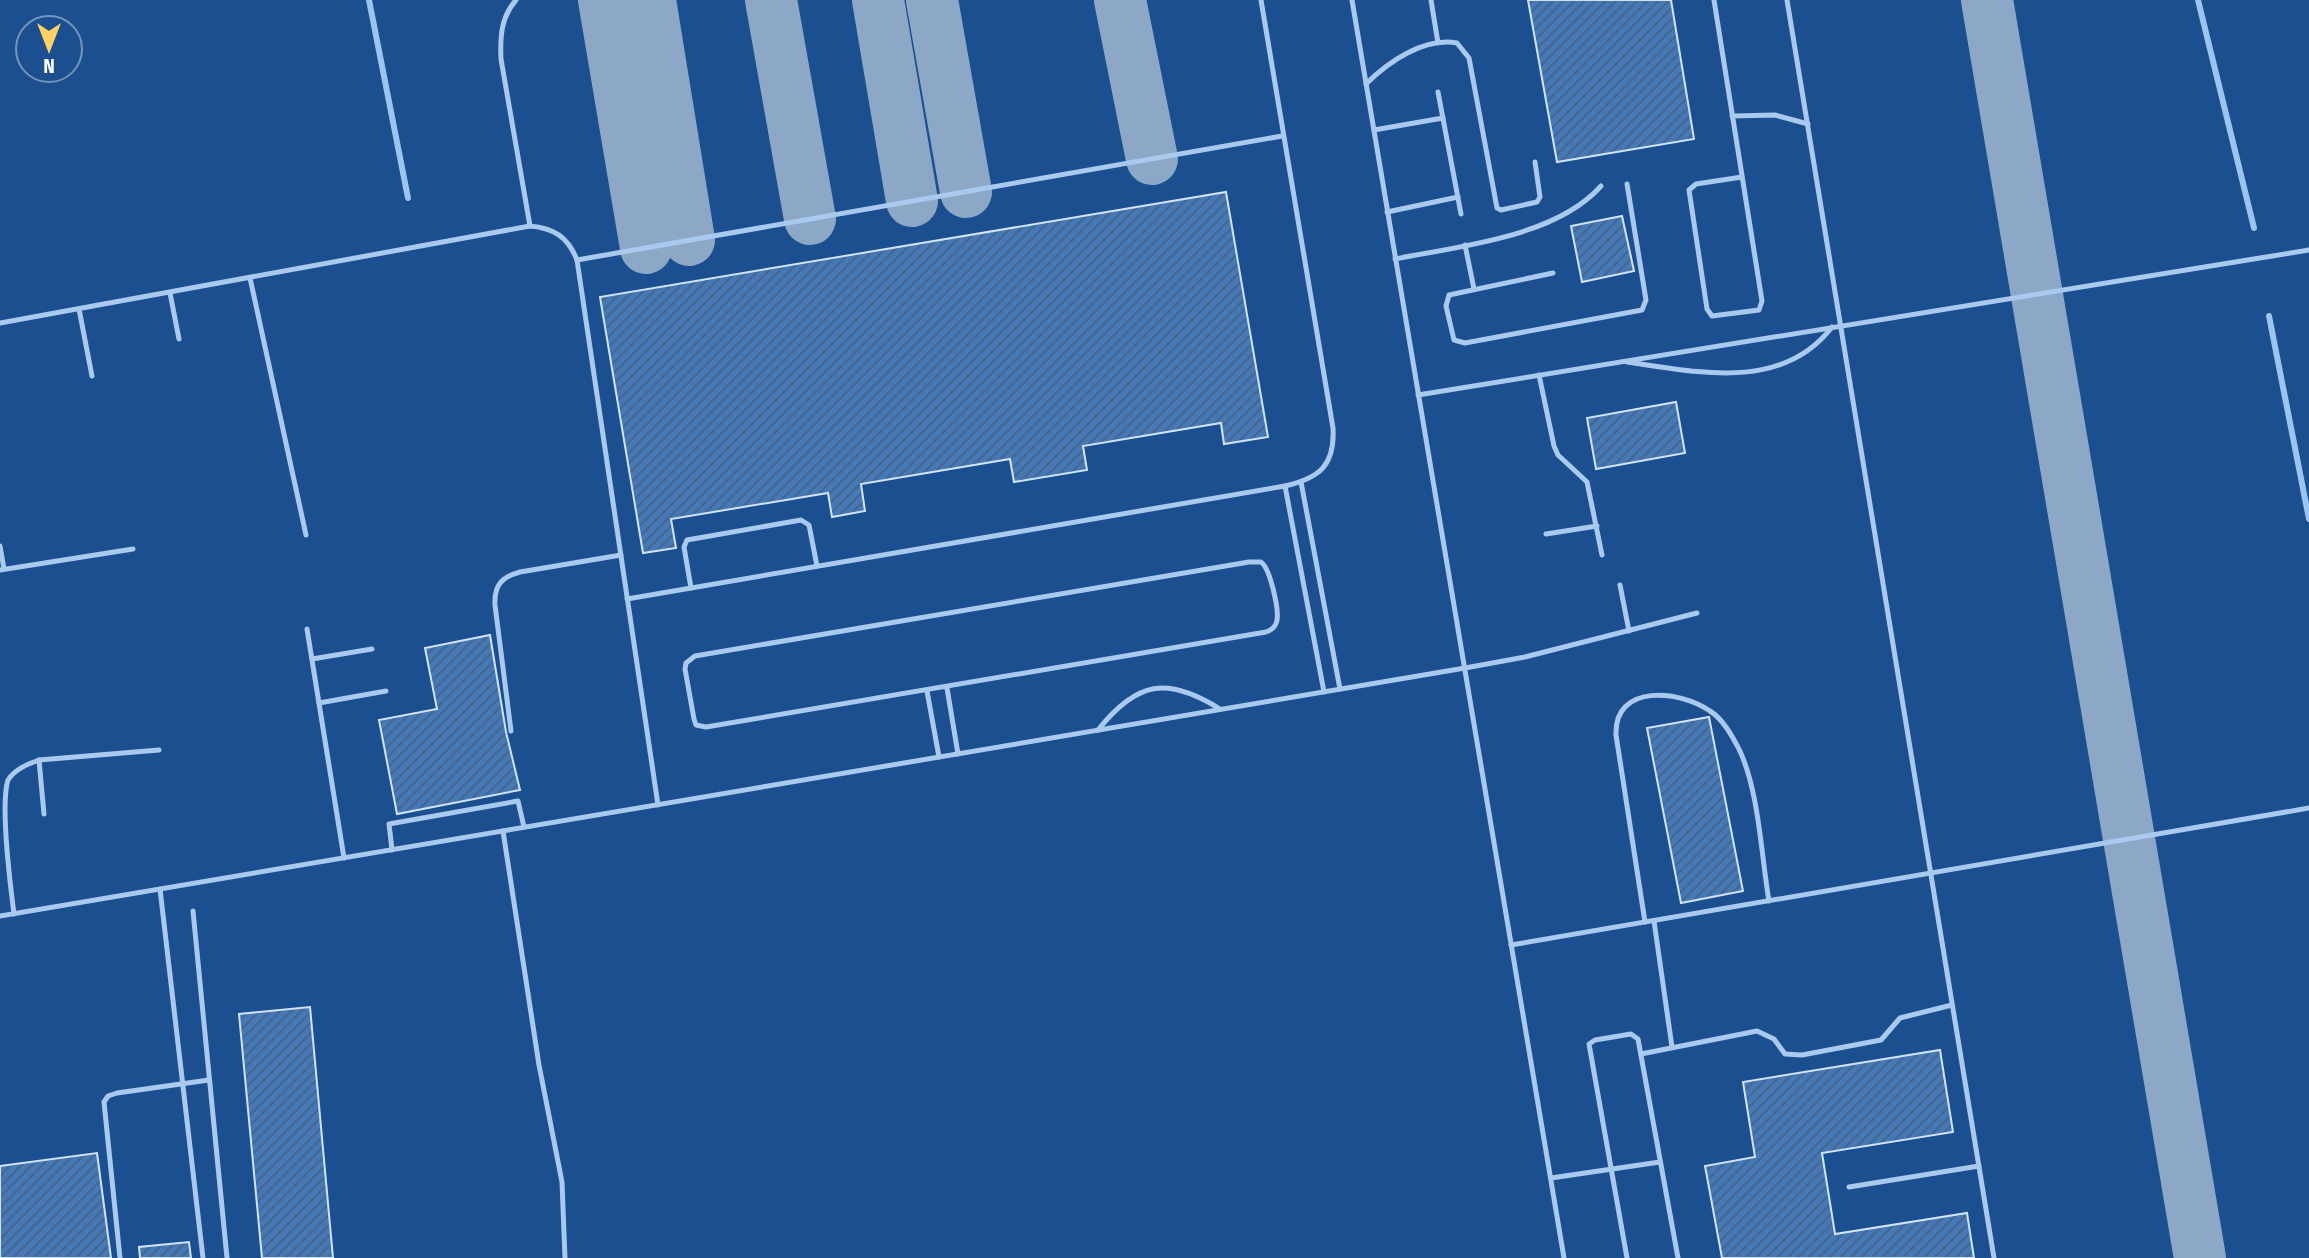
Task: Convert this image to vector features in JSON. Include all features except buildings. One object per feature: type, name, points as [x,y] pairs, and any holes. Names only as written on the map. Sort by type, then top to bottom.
[{"type":"lane","points":[[516,0],[510,6],[500,32],[501,59],[530,226]]},
{"type":"lane","points":[[627,599],[1285,486],[1317,476],[1329,462],[1334,445],[1261,0]]},
{"type":"lane","points":[[1352,0],[1564,1258]]},
{"type":"lane","points":[[1431,0],[1438,43]]},
{"type":"lane","points":[[1714,0],[1742,177],[1762,306],[1754,311],[1712,316],[1707,309],[1689,190],[1696,184],[1742,177]]},
{"type":"lane","points":[[1787,0],[1994,1258]]},
{"type":"lane","points":[[1366,84],[1392,62],[1438,43],[1457,43],[1469,58],[1497,208],[1502,211],[1537,202],[1540,197],[1535,162]]},
{"type":"lane","points":[[1438,92],[1461,214]]},
{"type":"lane","points":[[1732,116],[1776,115],[1808,124]]},
{"type":"lane","points":[[1374,130],[1443,118]]},
{"type":"lane","points":[[577,260],[1282,136]]},
{"type":"lane","points":[[1553,273],[1455,293],[1446,300],[1451,334],[1459,343],[1642,310],[1646,300],[1628,184]]},
{"type":"lane","points":[[1395,259],[1465,245],[1549,223],[1589,200],[1601,186]]},
{"type":"lane","points":[[1387,212],[1458,197]]},
{"type":"lane","points":[[0,324],[530,226],[547,228],[561,235],[572,246],[577,260],[658,805]]},
{"type":"lane","points":[[1465,245],[1474,289]]},
{"type":"lane","points":[[1418,395],[2309,250]]},
{"type":"lane","points":[[250,278],[306,535]]},
{"type":"lane","points":[[170,293],[179,339]]},
{"type":"lane","points":[[79,309],[92,376]]},
{"type":"lane","points":[[1621,361],[1724,374],[1758,372],[1793,360],[1819,343],[1832,327]]},
{"type":"lane","points":[[1539,375],[1554,446],[1566,464],[1576,468],[1587,482],[1602,555]]},
{"type":"lane","points":[[1301,482],[1340,689]]},
{"type":"lane","points":[[1285,486],[1324,692]]},
{"type":"lane","points":[[691,588],[684,547],[687,540],[801,520],[809,525],[817,566]]},
{"type":"lane","points":[[1546,534],[1597,526]]},
{"type":"lane","points":[[0,546],[2,570],[133,550]]},
{"type":"lane","points":[[511,731],[494,594],[499,583],[508,575],[520,572],[621,555]]},
{"type":"lane","points":[[1249,562],[1261,562],[1269,571],[1278,619],[1272,630],[947,688],[701,727],[694,719],[686,663],[695,656],[1249,562]]},
{"type":"lane","points":[[1620,584],[1629,631]]},
{"type":"lane","points":[[0,916],[1465,668],[1697,614]]},
{"type":"lane","points":[[307,629],[344,858]]},
{"type":"lane","points":[[312,659],[372,649]]},
{"type":"lane","points":[[947,688],[958,754]]},
{"type":"lane","points":[[1098,730],[1123,702],[1153,688],[1187,691],[1220,709]]},
{"type":"lane","points":[[319,703],[386,691]]},
{"type":"lane","points":[[927,691],[939,757]]},
{"type":"lane","points":[[1645,922],[1615,719],[1621,707],[1633,699],[1672,698],[1695,703],[1712,711],[1727,728],[1740,750],[1749,779],[1769,901]]},
{"type":"lane","points":[[14,914],[1,797],[8,779],[22,766],[39,760],[159,750]]},
{"type":"lane","points":[[39,760],[44,814]]},
{"type":"lane","points":[[392,850],[389,824],[518,801],[524,827]]},
{"type":"lane","points":[[1511,945],[2309,808]]},
{"type":"lane","points":[[503,831],[539,1065],[562,1182],[565,1258]]},
{"type":"lane","points":[[160,889],[203,1258]]},
{"type":"lane","points":[[193,911],[227,1258]]},
{"type":"lane","points":[[1654,920],[1672,1047]]},
{"type":"lane","points":[[1641,1054],[1757,1031],[1774,1039],[1785,1054],[1802,1055],[1881,1040],[1900,1018],[1952,1005]]},
{"type":"lane","points":[[1627,1258],[1589,1045],[1595,1040],[1634,1034],[1641,1054],[1678,1258]]},
{"type":"lane","points":[[120,1258],[104,1102],[108,1096],[117,1093],[209,1080]]},
{"type":"lane","points":[[1551,1178],[1660,1162]]},
{"type":"lane","points":[[1849,1187],[1979,1166]]},
{"type":"waterway","points":[[369,0],[408,198]]},
{"type":"waterway","points":[[2198,0],[2254,228]]},
{"type":"waterway","points":[[2269,316],[2309,519]]},
{"type":"taxiway","points":[[604,0],[646,248]]},
{"type":"taxiway","points":[[650,0],[689,240]]},
{"type":"taxiway","points":[[771,0],[810,219]]},
{"type":"taxiway","points":[[878,0],[912,201]]},
{"type":"taxiway","points":[[932,0],[966,192]]},
{"type":"taxiway","points":[[1120,0],[1152,159]]},
{"type":"taxiway","points":[[1987,0],[2200,1258]]}]
